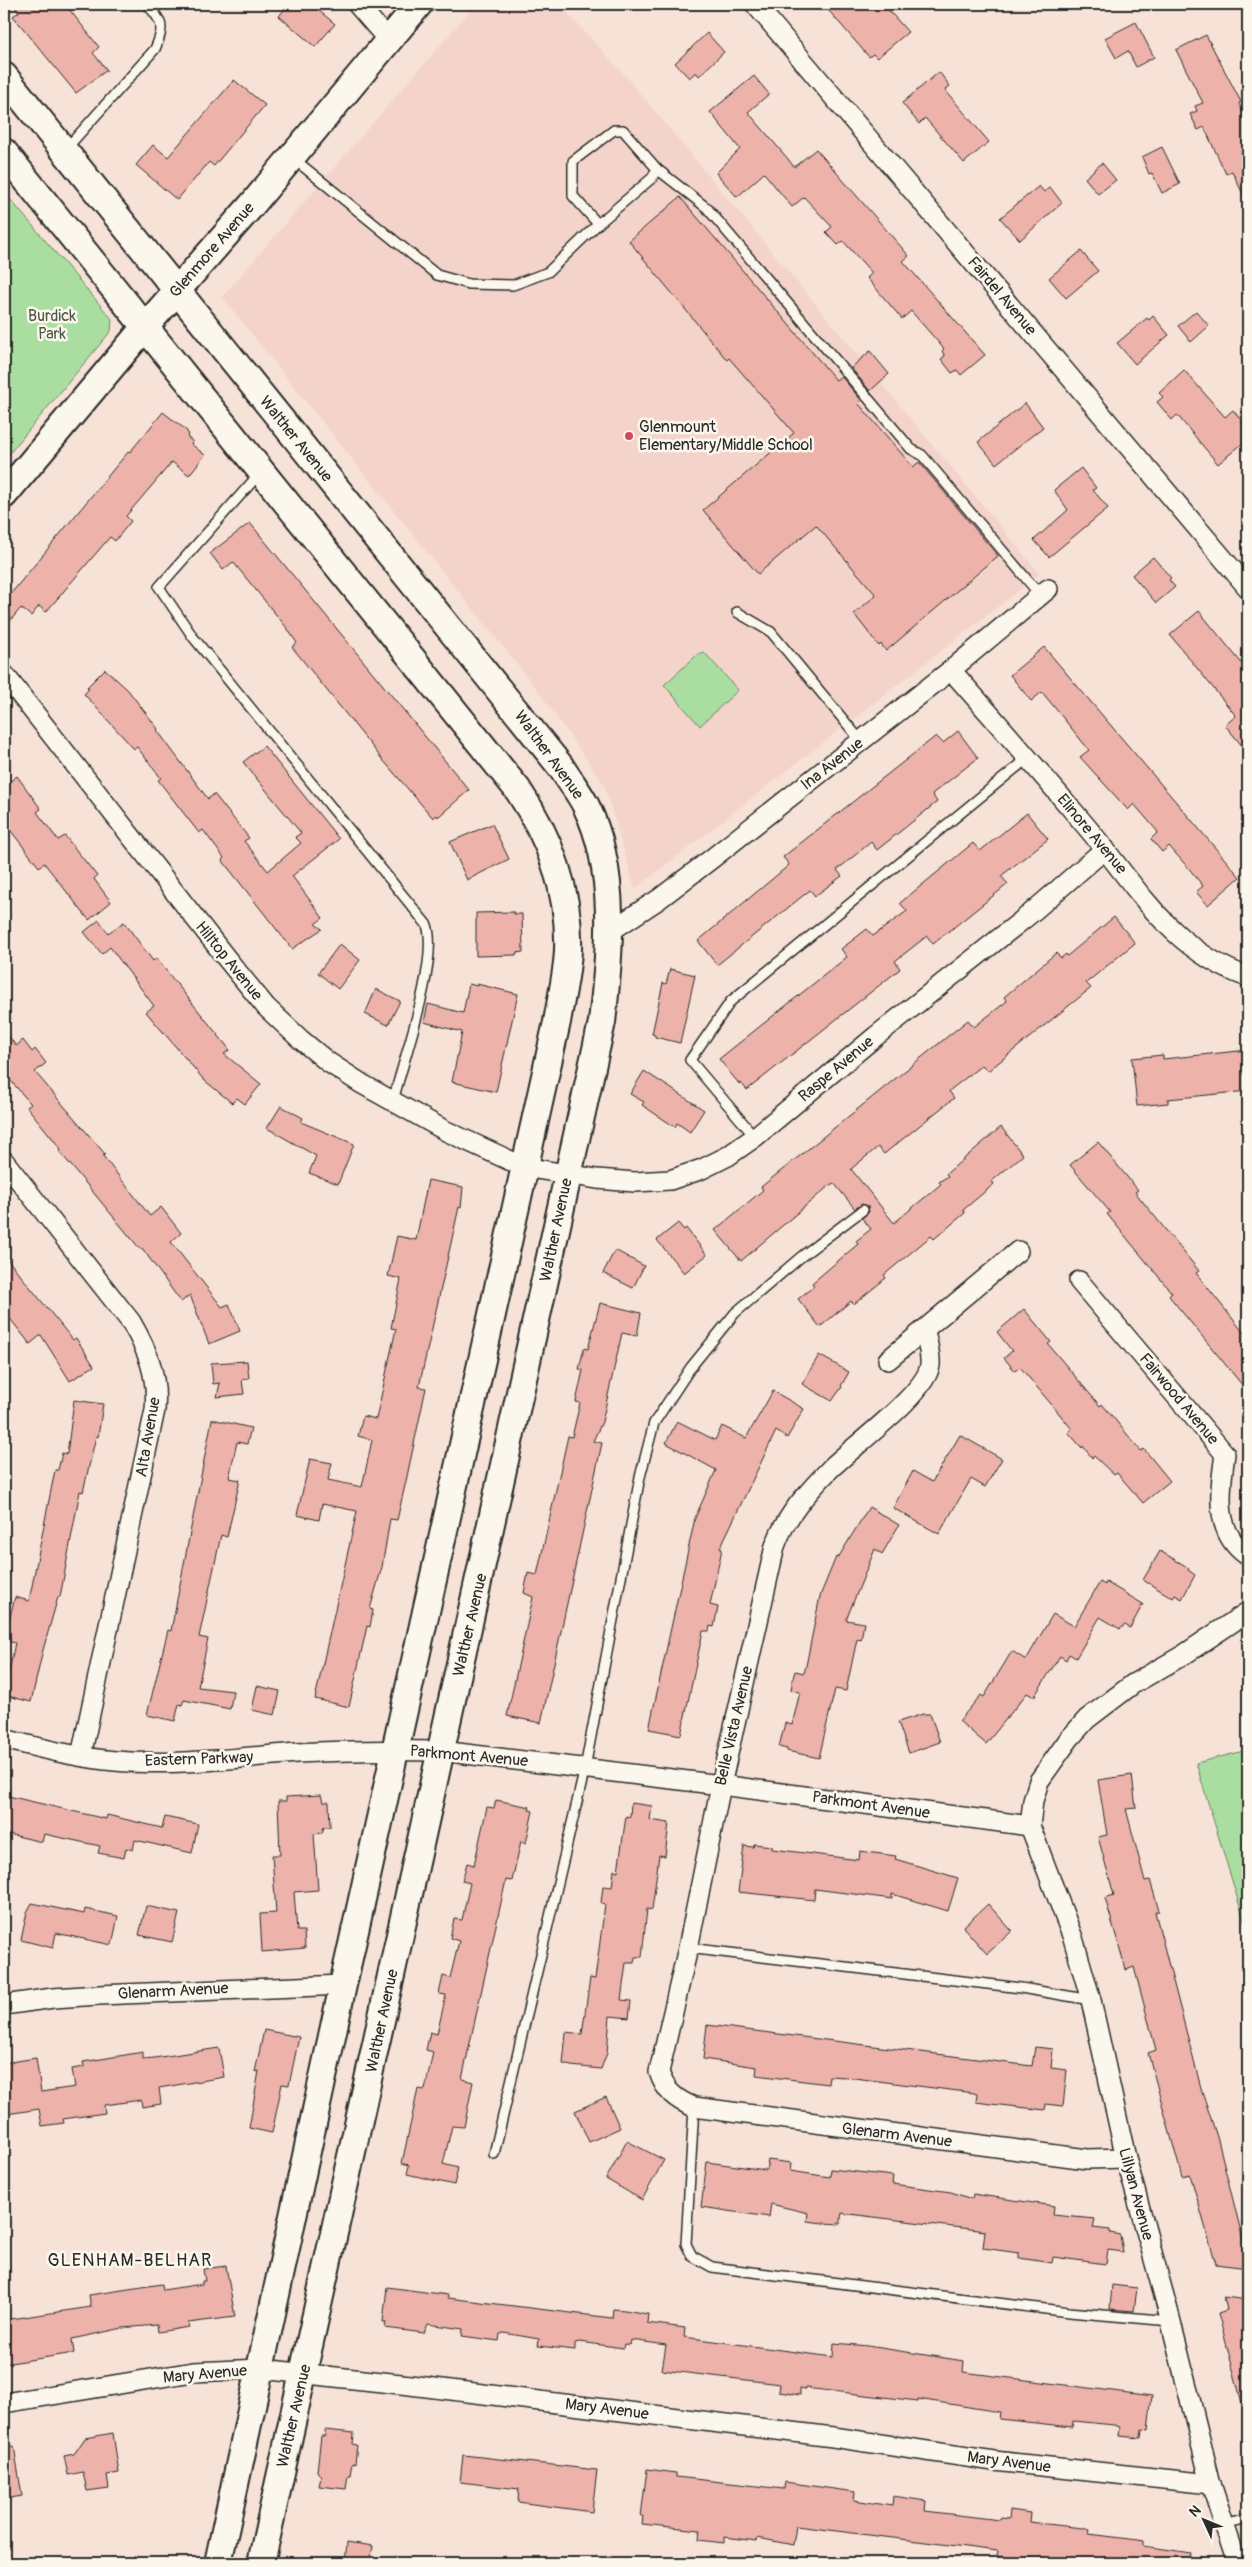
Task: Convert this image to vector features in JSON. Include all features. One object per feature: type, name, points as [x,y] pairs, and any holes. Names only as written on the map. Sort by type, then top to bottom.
[{"type":"main road","name":"Glenmore Avenue","points":[[4,495],[144,327],[292,157],[419,4]]},
{"type":"main road","name":"Walther Avenue","points":[[4,76],[561,767],[586,806],[600,846],[607,886],[610,932],[602,1022],[261,2563]]},
{"type":"main road","points":[[4,152],[518,790],[532,812],[550,849],[566,906],[568,949],[557,1022],[343,1985],[218,2563]]},
{"type":"street","points":[[357,4],[389,41]]},
{"type":"street","name":"Fairdel Avenue","points":[[755,4],[1248,588]]},
{"type":"street","name":"Ina Avenue","points":[[610,932],[702,866],[862,741],[1044,592]]},
{"type":"street","name":"Elinore Avenue","points":[[951,670],[1105,849],[1172,932],[1209,960],[1248,977]]},
{"type":"street","name":"Hilltop Avenue","points":[[4,674],[266,1007],[328,1062],[446,1131],[524,1167]]},
{"type":"street","name":"Raspe Avenue","points":[[524,1167],[568,1175],[635,1182],[670,1180],[702,1169],[728,1156],[755,1137],[876,1036],[1030,914],[1105,849]]},
{"type":"street","name":"Alta Avenue","points":[[4,1161],[131,1322],[146,1348],[156,1378],[155,1410],[81,1756]]},
{"type":"street","points":[[888,1360],[925,1331],[1018,1251]]},
{"type":"street","name":"Fairwood Avenue","points":[[1079,1282],[1225,1454],[1221,1487],[1221,1511],[1230,1539],[1236,1548],[1248,1556]]},
{"type":"street","name":"Belle Vista Avenue","points":[[671,2094],[662,2083],[659,2072],[688,1948],[721,1784],[775,1546],[781,1529],[800,1502],[831,1468],[904,1403],[923,1382],[930,1365],[925,1331]]},
{"type":"street","points":[[1030,1826],[1033,1801],[1039,1781],[1069,1739],[1087,1718],[1133,1684],[1185,1654],[1246,1613],[1248,1615]]},
{"type":"street","name":"Eastern Parkway","points":[[4,1739],[81,1756],[116,1761],[155,1761],[396,1750]]},
{"type":"street","name":"Parkmont Avenue","points":[[396,1750],[441,1751],[721,1784],[1030,1826]]},
{"type":"street","name":"Lillyan Avenue","points":[[1030,1826],[1073,1938],[1091,2000],[1126,2158],[1171,2321],[1211,2484],[1237,2563]]},
{"type":"street","name":"Glenarm Avenue","points":[[4,2005],[90,1995],[343,1985]]},
{"type":"street","name":"Glenarm Avenue","points":[[671,2094],[680,2102],[694,2107],[1087,2159],[1126,2158]]},
{"type":"street","name":"Mary Avenue","points":[[4,2403],[193,2372],[261,2369],[833,2437],[994,2461],[1211,2484]]},
{"type":"lane","points":[[64,150],[155,49],[163,32],[159,18],[147,4]]},
{"type":"lane","points":[[598,224],[574,196],[573,161],[614,130],[624,130],[657,169],[707,208],[911,449],[922,455],[1044,592]]},
{"type":"lane","points":[[292,157],[437,275],[469,284],[513,286],[548,272],[598,224],[652,178],[657,169]]},
{"type":"lane","points":[[262,471],[159,587],[193,637],[427,925],[430,935],[429,960],[393,1101]]},
{"type":"lane","points":[[737,612],[771,632],[862,741]]},
{"type":"lane","points":[[755,1137],[690,1060],[731,1001],[1028,758]]},
{"type":"lane","points":[[494,2154],[586,1768],[640,1477],[654,1422],[691,1367],[735,1313],[802,1256],[863,1210]]},
{"type":"lane","points":[[688,1948],[1021,1988],[1091,2000]]},
{"type":"lane","points":[[694,2107],[686,2244],[692,2256],[712,2267],[1069,2312],[1171,2321]]},
{"type":"lane","points":[[1224,2524],[1248,2518]]},
{"type":"shaded area","name":"Glenmount Elementary/Middle School","points":[[476,4],[559,4],[624,74],[1040,574],[635,889],[604,784],[536,688],[222,297]]},
{"type":"green space","name":"Burdick Park","points":[[4,192],[112,319],[111,331],[4,460]]},
{"type":"green space","points":[[704,652],[738,690],[700,726],[664,685],[698,654]]},
{"type":"green space","points":[[1248,1750],[1248,1933],[1196,1763]]},
{"type":"building","points":[[13,4],[65,4],[99,47],[93,53],[107,70],[76,93],[13,16],[19,12]]},
{"type":"building","points":[[289,4],[311,4],[335,24],[315,47],[279,16]]},
{"type":"building","points":[[823,4],[883,4],[908,32],[877,58],[873,54],[869,57]]},
{"type":"building","points":[[1136,22],[1154,57],[1136,67],[1128,51],[1116,58],[1105,38]]},
{"type":"building","points":[[707,33],[724,52],[699,76],[696,72],[689,78],[675,63]]},
{"type":"building","points":[[1206,35],[1241,102],[1239,103],[1248,123],[1248,205],[1232,171],[1226,174],[1204,127],[1198,130],[1190,114],[1197,111],[1195,106],[1203,103],[1176,50]]},
{"type":"building","points":[[939,72],[950,86],[945,90],[989,142],[964,163],[925,118],[919,124],[902,103]]},
{"type":"building","points":[[754,76],[769,94],[748,112],[794,167],[816,149],[909,256],[903,261],[985,355],[961,375],[957,370],[952,373],[941,359],[945,356],[942,351],[944,349],[911,311],[902,319],[867,278],[872,273],[843,241],[838,245],[826,232],[832,227],[804,197],[792,207],[764,173],[737,197],[716,173],[740,149],[710,112]]},
{"type":"building","points":[[234,80],[265,105],[214,166],[209,162],[177,200],[136,165],[153,145],[168,157]]},
{"type":"building","points":[[1162,147],[1180,184],[1162,193],[1152,173],[1149,174],[1142,157]]},
{"type":"building","points":[[1102,163],[1116,180],[1098,194],[1085,178]]},
{"type":"building","points":[[1039,186],[1044,192],[1050,187],[1062,203],[1020,240],[1000,218]]},
{"type":"building","points":[[680,197],[836,380],[841,376],[861,400],[858,403],[913,467],[919,462],[998,556],[886,651],[881,644],[879,646],[854,614],[876,595],[816,525],[758,574],[703,510],[794,433],[729,358],[727,360],[629,241]]},
{"type":"building","points":[[1081,251],[1098,271],[1066,298],[1049,278]]},
{"type":"building","points":[[1196,311],[1209,326],[1191,342],[1178,326]]},
{"type":"building","points":[[1153,316],[1169,335],[1135,364],[1117,343],[1147,318],[1149,320]]},
{"type":"building","points":[[870,351],[889,374],[870,391],[851,368]]},
{"type":"building","points":[[1184,370],[1225,417],[1233,410],[1248,429],[1248,439],[1218,464],[1177,415],[1172,420],[1157,402],[1163,397],[1159,393]]},
{"type":"building","points":[[1025,403],[1043,427],[996,464],[978,442]]},
{"type":"building","points":[[163,412],[186,430],[189,435],[187,437],[193,442],[191,444],[205,455],[189,475],[172,462],[126,516],[131,521],[115,541],[110,537],[46,612],[39,606],[31,616],[21,608],[4,628],[4,602]]},
{"type":"building","points":[[1081,468],[1096,488],[1093,490],[1108,508],[1049,557],[1034,540],[1068,510],[1054,490]]},
{"type":"building","points":[[250,523],[469,790],[438,817],[437,815],[433,818],[382,759],[292,647],[297,643],[287,628],[233,562],[223,570],[210,553]]},
{"type":"building","points":[[1153,557],[1171,578],[1169,580],[1175,587],[1156,603],[1132,575]]},
{"type":"building","points":[[1199,611],[1248,671],[1248,753],[1225,725],[1236,716],[1170,635]]},
{"type":"building","points":[[1044,647],[1240,877],[1208,905],[1196,892],[1203,886],[1169,846],[1162,852],[1151,839],[1158,832],[1134,804],[1128,810],[1080,757],[1089,750],[1042,692],[1031,701],[1010,675]]},
{"type":"building","points":[[105,669],[128,690],[208,799],[214,794],[249,838],[244,841],[268,871],[301,843],[295,837],[301,833],[243,762],[264,746],[339,839],[292,876],[323,918],[315,924],[322,929],[292,949],[222,860],[224,858],[203,830],[199,833],[158,780],[161,778],[137,747],[134,749],[84,694],[89,689],[87,687]]},
{"type":"building","points":[[958,731],[978,758],[932,794],[937,802],[877,850],[871,842],[837,870],[842,876],[815,896],[810,890],[717,965],[698,941],[789,865],[783,857],[936,736],[943,743]]},
{"type":"building","points":[[17,776],[41,809],[37,812],[58,840],[65,836],[97,876],[94,879],[111,902],[89,920],[44,863],[39,867],[4,822],[4,786]]},
{"type":"building","points":[[1027,813],[1048,839],[1001,876],[1008,884],[933,944],[927,936],[895,961],[900,969],[747,1090],[741,1083],[740,1085],[719,1059],[847,957],[841,949],[867,929],[873,936],[907,911],[900,903],[973,843],[980,851]]},
{"type":"building","points":[[492,824],[509,859],[467,880],[450,842]]},
{"type":"building","points":[[514,912],[514,914],[522,914],[523,952],[516,953],[516,955],[476,956],[476,913]]},
{"type":"building","points":[[1114,917],[1135,943],[1086,983],[1091,988],[988,1071],[982,1065],[949,1091],[954,1098],[884,1154],[878,1147],[851,1169],[894,1223],[941,1184],[939,1182],[948,1176],[946,1174],[1001,1127],[1023,1155],[992,1181],[994,1184],[963,1210],[965,1213],[934,1239],[931,1236],[884,1275],[886,1278],[854,1304],[851,1301],[820,1327],[798,1299],[814,1286],[812,1283],[858,1244],[856,1241],[871,1229],[862,1218],[869,1212],[868,1206],[862,1204],[855,1209],[834,1183],[741,1261],[715,1230],[763,1190],[761,1187],[968,1020],[974,1027],[1007,1001],[1004,997],[1056,953],[1061,958],[1066,954],[1067,956]]},
{"type":"building","points":[[99,920],[108,933],[124,922],[153,961],[156,958],[230,1050],[224,1054],[261,1084],[245,1104],[237,1098],[232,1103],[204,1080],[146,1012],[154,1006],[110,947],[102,954],[84,932]]},
{"type":"building","points":[[340,944],[360,960],[338,989],[318,973]]},
{"type":"building","points":[[670,969],[695,975],[680,1043],[655,1037],[652,1034],[663,983],[666,984]]},
{"type":"building","points":[[469,984],[477,986],[477,984],[518,994],[496,1092],[452,1082],[462,1032],[424,1022],[428,1004],[463,1013]]},
{"type":"building","points":[[376,989],[400,1001],[388,1025],[365,1014]]},
{"type":"building","points":[[4,1030],[16,1046],[23,1040],[32,1052],[35,1049],[46,1063],[35,1072],[105,1154],[103,1156],[150,1216],[161,1207],[181,1233],[171,1242],[222,1307],[229,1304],[240,1331],[209,1344],[190,1295],[181,1302],[142,1248],[140,1249],[59,1151],[61,1149],[27,1107],[31,1104],[4,1073]]},
{"type":"building","points":[[1248,1050],[1248,1091],[1168,1099],[1168,1103],[1137,1106],[1132,1058],[1163,1055],[1163,1059]]},
{"type":"building","points":[[644,1071],[704,1110],[690,1132],[677,1123],[675,1127],[642,1105],[644,1102],[630,1094]]},
{"type":"building","points":[[281,1106],[303,1118],[301,1122],[354,1144],[338,1184],[309,1173],[316,1156],[267,1128]]},
{"type":"building","points":[[1098,1142],[1138,1190],[1135,1192],[1199,1271],[1196,1273],[1248,1338],[1248,1392],[1169,1296],[1172,1293],[1107,1214],[1110,1212],[1070,1165]]},
{"type":"building","points":[[428,1180],[463,1187],[461,1208],[459,1207],[419,1387],[426,1388],[406,1481],[397,1520],[390,1519],[382,1567],[370,1609],[373,1610],[370,1627],[367,1626],[349,1707],[315,1699],[357,1511],[322,1504],[319,1520],[297,1515],[310,1459],[332,1463],[328,1480],[362,1487],[372,1440],[358,1436],[363,1416],[376,1419],[396,1329],[391,1328],[401,1279],[388,1276],[397,1236],[416,1240]]},
{"type":"building","points":[[678,1223],[684,1230],[686,1228],[707,1255],[684,1273],[657,1240]]},
{"type":"building","points":[[615,1250],[644,1266],[633,1288],[603,1273]]},
{"type":"building","points":[[4,1255],[73,1340],[76,1338],[94,1366],[70,1381],[41,1335],[30,1344],[4,1311]]},
{"type":"building","points":[[600,1303],[641,1313],[637,1336],[622,1333],[602,1422],[593,1441],[602,1443],[541,1723],[507,1716],[533,1597],[524,1593],[528,1573],[537,1575],[568,1436],[572,1437],[580,1403],[576,1402],[583,1370],[579,1369],[584,1348],[588,1349]]},
{"type":"building","points":[[1024,1309],[1051,1342],[1048,1344],[1100,1406],[1102,1404],[1141,1451],[1144,1449],[1170,1481],[1143,1503],[1117,1473],[1114,1475],[1094,1456],[1092,1458],[1083,1446],[1082,1448],[1068,1432],[1072,1429],[1020,1367],[1015,1371],[1004,1358],[1012,1351],[997,1332]]},
{"type":"building","points":[[819,1355],[849,1372],[842,1387],[832,1401],[802,1384]]},
{"type":"building","points":[[247,1361],[249,1378],[242,1380],[244,1394],[217,1397],[220,1383],[213,1384],[211,1363]]},
{"type":"building","points":[[773,1391],[804,1409],[787,1438],[776,1431],[720,1548],[722,1549],[710,1605],[718,1607],[714,1627],[710,1626],[709,1631],[703,1631],[681,1735],[649,1729],[695,1518],[716,1470],[666,1443],[677,1421],[715,1440],[722,1426],[746,1438]]},
{"type":"building","points":[[74,1400],[103,1404],[98,1437],[96,1436],[83,1492],[80,1491],[60,1597],[58,1597],[43,1650],[31,1702],[4,1695],[15,1643],[4,1640],[15,1597],[29,1601],[55,1470],[58,1470],[62,1453],[67,1454]]},
{"type":"building","points":[[212,1419],[251,1428],[247,1444],[237,1442],[229,1478],[240,1480],[227,1537],[221,1535],[199,1637],[208,1639],[198,1687],[233,1691],[230,1709],[184,1700],[182,1705],[179,1704],[175,1721],[147,1715],[168,1630],[171,1631]]},
{"type":"building","points":[[960,1435],[1002,1459],[985,1487],[971,1479],[939,1534],[893,1508],[913,1471],[932,1482]]},
{"type":"building","points":[[869,1507],[899,1525],[882,1554],[875,1549],[846,1620],[864,1623],[861,1640],[857,1639],[846,1691],[835,1689],[819,1758],[787,1751],[787,1749],[779,1747],[785,1723],[792,1725],[800,1692],[791,1690],[793,1678],[795,1671],[804,1673],[820,1596],[836,1557],[838,1558]]},
{"type":"building","points":[[1160,1551],[1189,1568],[1188,1570],[1195,1575],[1182,1599],[1175,1595],[1173,1598],[1143,1580]]},
{"type":"building","points":[[1100,1582],[1105,1585],[1106,1582],[1143,1604],[1130,1628],[1125,1625],[1120,1629],[1100,1617],[1076,1658],[1069,1654],[1066,1660],[1060,1656],[1034,1697],[1027,1693],[986,1744],[959,1721],[981,1695],[984,1697],[1012,1651],[1026,1660],[1053,1614],[1074,1626]]},
{"type":"building","points":[[257,1686],[280,1691],[275,1715],[252,1710]]},
{"type":"building","points":[[923,1714],[930,1714],[940,1742],[909,1753],[898,1722]]},
{"type":"building","points":[[1132,1775],[1136,1808],[1126,1809],[1145,1881],[1150,1880],[1159,1911],[1155,1912],[1201,2088],[1218,2140],[1248,2260],[1248,2268],[1216,2264],[1190,2175],[1182,2177],[1148,2053],[1156,2050],[1134,1967],[1126,1970],[1105,1898],[1114,1895],[1098,1837],[1107,1835],[1098,1780]]},
{"type":"building","points":[[4,1795],[106,1819],[107,1815],[162,1828],[165,1817],[198,1824],[192,1853],[135,1840],[133,1850],[126,1848],[124,1858],[98,1853],[100,1846],[44,1834],[42,1842],[4,1833]]},
{"type":"building","points":[[321,1795],[323,1802],[329,1802],[330,1827],[324,1827],[322,1833],[314,1834],[318,1890],[294,1892],[297,1931],[304,1931],[305,1948],[262,1952],[260,1914],[276,1913],[272,1855],[280,1855],[278,1801],[286,1801],[286,1797]]},
{"type":"building","points":[[496,1800],[530,1807],[529,1810],[533,1811],[526,1843],[521,1841],[512,1881],[506,1880],[462,2079],[473,2082],[464,2127],[452,2126],[443,2164],[458,2168],[454,2185],[407,2174],[409,2165],[402,2163],[418,2089],[425,2090],[433,2052],[426,2050],[430,2032],[437,2034],[446,1995],[439,1994],[443,1976],[450,1978],[459,1941],[450,1938],[454,1919],[462,1920],[470,1883],[462,1881],[467,1863],[474,1865],[487,1807],[494,1808]]},
{"type":"building","points":[[631,1803],[652,1806],[650,1820],[669,1823],[665,1856],[659,1855],[652,1910],[647,1909],[642,1957],[635,1957],[634,1963],[626,1963],[621,2000],[631,2001],[629,2018],[610,2016],[607,2053],[601,2069],[571,2066],[563,2064],[566,2032],[582,2034],[590,1978],[595,1979],[605,1904],[601,1903],[603,1886],[612,1887],[614,1870],[618,1871],[626,1816],[630,1817]]},
{"type":"building","points":[[754,1844],[772,1846],[772,1849],[859,1860],[860,1851],[896,1856],[895,1859],[958,1878],[948,1911],[892,1894],[892,1899],[815,1889],[814,1900],[738,1892],[744,1846],[753,1847]]},
{"type":"building","points":[[32,1903],[84,1914],[85,1909],[118,1916],[112,1945],[56,1933],[53,1948],[21,1940],[27,1912]]},
{"type":"building","points":[[988,1904],[1012,1931],[987,1954],[963,1927]]},
{"type":"building","points":[[146,1906],[179,1913],[172,1942],[139,1935]]},
{"type":"building","points":[[707,2025],[1032,2066],[1035,2047],[1053,2049],[1051,2068],[1067,2070],[1063,2106],[1046,2104],[1045,2110],[976,2102],[977,2094],[974,2093],[846,2077],[829,2076],[828,2084],[756,2075],[757,2067],[703,2059]]},
{"type":"building","points":[[264,2030],[299,2037],[289,2085],[282,2084],[272,2133],[249,2128],[259,2071],[255,2072]]},
{"type":"building","points":[[219,2048],[224,2077],[159,2088],[161,2104],[142,2107],[141,2100],[104,2105],[105,2113],[63,2119],[64,2123],[42,2126],[39,2109],[7,2114],[4,2095],[4,2063],[36,2058],[41,2092],[75,2087],[72,2069],[84,2067],[83,2062],[143,2052],[143,2059]]},
{"type":"building","points":[[606,2097],[620,2128],[589,2142],[575,2111]]},
{"type":"building","points":[[627,2141],[664,2160],[642,2200],[606,2179]]},
{"type":"building","points":[[768,2160],[791,2163],[790,2171],[830,2177],[831,2169],[893,2176],[892,2184],[951,2192],[972,2199],[973,2194],[1054,2206],[1053,2215],[1095,2219],[1093,2228],[1110,2230],[1110,2233],[1120,2235],[1123,2252],[1108,2250],[1106,2264],[1053,2257],[1052,2263],[1019,2258],[1019,2253],[983,2248],[985,2231],[842,2213],[840,2224],[807,2221],[808,2213],[771,2204],[769,2217],[701,2207],[707,2162],[766,2170]]},
{"type":"building","points":[[226,2266],[235,2317],[188,2323],[189,2327],[158,2332],[157,2325],[123,2328],[72,2339],[74,2353],[4,2364],[4,2320],[91,2307],[89,2295],[162,2284],[163,2290],[202,2284],[202,2281],[205,2281],[203,2269]]},
{"type":"building","points":[[1112,2285],[1137,2288],[1134,2311],[1110,2309]]},
{"type":"building","points":[[387,2287],[448,2295],[448,2298],[612,2318],[613,2309],[625,2310],[648,2314],[647,2323],[685,2328],[684,2337],[833,2357],[834,2343],[868,2346],[964,2361],[963,2372],[1152,2396],[1148,2430],[1142,2429],[1141,2438],[1119,2436],[1120,2427],[1114,2425],[1073,2421],[1072,2427],[999,2419],[1000,2412],[918,2399],[918,2401],[805,2388],[805,2390],[800,2389],[800,2395],[779,2392],[780,2384],[662,2370],[666,2345],[631,2340],[630,2345],[624,2344],[623,2348],[580,2342],[575,2343],[575,2350],[538,2346],[539,2339],[504,2333],[500,2334],[499,2341],[462,2336],[463,2329],[428,2324],[424,2333],[385,2328],[386,2322],[383,2322]]},
{"type":"building","points":[[1224,2297],[1248,2300],[1248,2402],[1242,2403],[1218,2313],[1227,2310]]},
{"type":"building","points":[[325,2430],[354,2433],[353,2444],[357,2445],[355,2464],[352,2463],[346,2489],[319,2486],[321,2477],[317,2471],[321,2436],[325,2436]]},
{"type":"building","points":[[113,2433],[119,2473],[107,2475],[109,2488],[87,2491],[83,2472],[68,2475],[64,2456],[74,2454],[85,2438]]},
{"type":"building","points":[[14,2446],[22,2496],[4,2499],[4,2447]]},
{"type":"building","points":[[463,2455],[597,2470],[592,2512],[518,2502],[519,2489],[460,2482]]},
{"type":"building","points":[[647,2469],[676,2473],[676,2477],[784,2489],[785,2482],[855,2492],[854,2500],[892,2506],[893,2496],[926,2501],[925,2511],[1000,2520],[1001,2518],[1009,2519],[1010,2510],[1030,2513],[1029,2522],[1083,2528],[1090,2530],[1089,2534],[1144,2541],[1144,2546],[1191,2553],[1190,2563],[1071,2563],[1030,2558],[1029,2560],[997,2556],[998,2551],[796,2526],[793,2545],[758,2538],[757,2541],[724,2537],[724,2543],[699,2540],[700,2530],[642,2524],[643,2516],[641,2516]]},
{"type":"building","points":[[347,2542],[373,2546],[370,2563],[345,2563]]},
{"type":"place","name":"Glenmount Elementary/Middle School","points":[[629,436]]},
{"type":"district","name":"GLENHAM-BELHAR","points":[[130,2260]]}]
